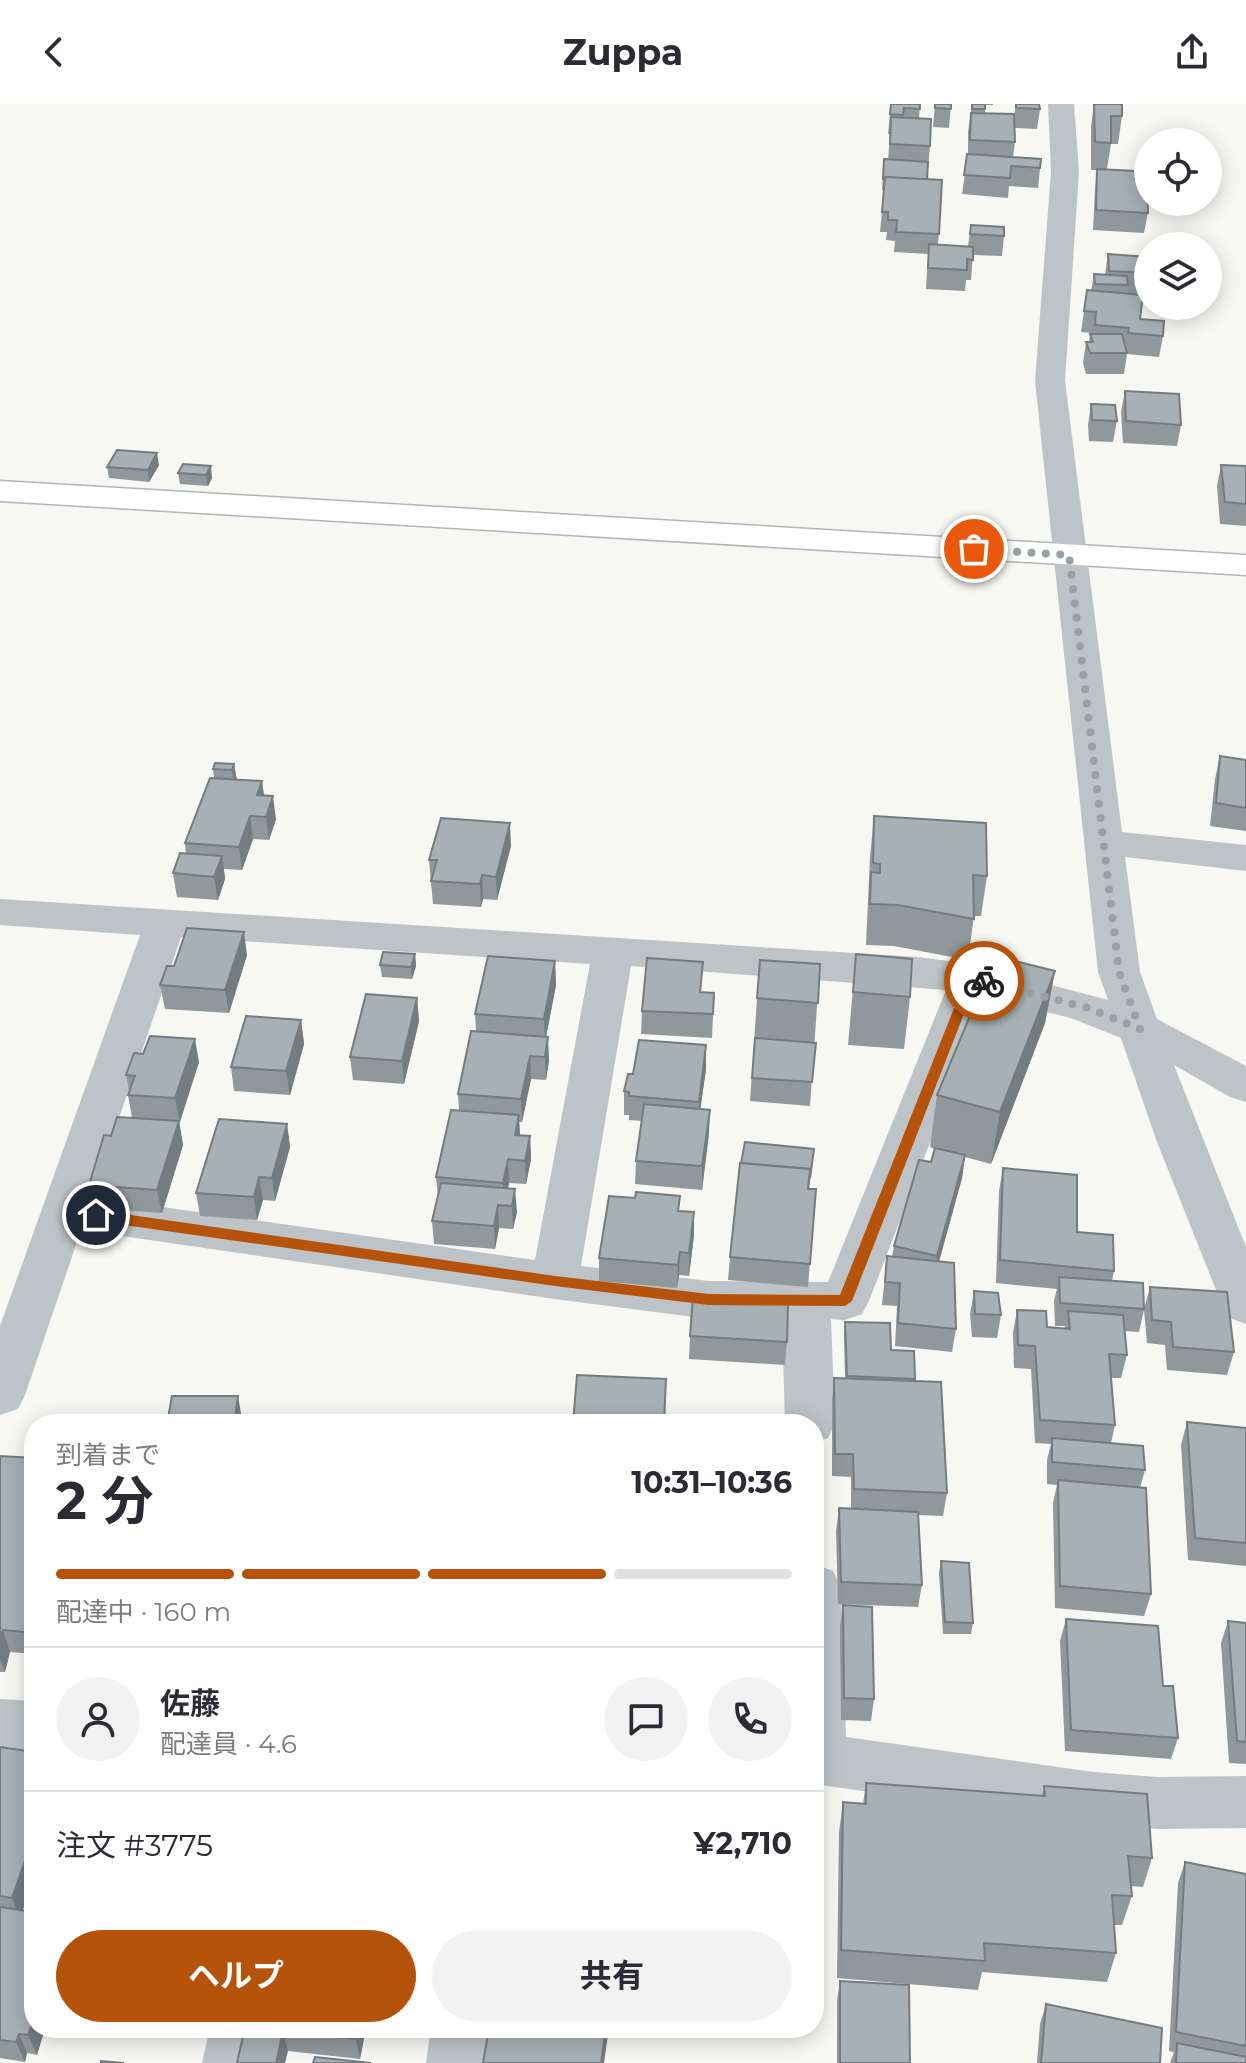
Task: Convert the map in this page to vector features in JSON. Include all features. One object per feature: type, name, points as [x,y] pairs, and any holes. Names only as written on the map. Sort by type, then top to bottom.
[{"type":"street","points":[[1061,104],[1065,172],[1050,381],[1119,972],[1180,1142],[1246,1305]]},
{"type":"street","points":[[0,491],[1246,565]]},
{"type":"street","points":[[1103,842],[1246,858]]},
{"type":"street","points":[[0,912],[613,950],[918,971],[972,978],[1088,1008],[1140,1029],[1246,1086]]},
{"type":"street","points":[[0,1395],[165,923]]},
{"type":"street","points":[[555,1281],[613,950]]},
{"type":"street","points":[[66,1211],[709,1300],[845,1301],[972,978]]},
{"type":"street","points":[[806,1299],[810,1414]]},
{"type":"street","points":[[0,1724],[24,1725]]},
{"type":"street","points":[[824,1759],[1093,1798],[1157,1803],[1246,1802]]},
{"type":"street","points":[[233,2063],[239,2038]]},
{"type":"street","points":[[457,2063],[461,2038]]},
{"type":"building","points":[[891,104],[920,104],[920,109],[904,108],[903,115],[890,114]]},
{"type":"building","points":[[935,104],[951,104],[951,109],[935,108]]},
{"type":"building","points":[[972,104],[985,104],[985,109],[972,109]]},
{"type":"building","points":[[1016,104],[1039,104],[1040,109],[1016,108]]},
{"type":"building","points":[[1094,104],[1122,104],[1122,116],[1111,116],[1111,143],[1095,142]]},
{"type":"building","points":[[971,113],[1014,114],[1015,142],[970,140]]},
{"type":"building","points":[[891,117],[931,119],[930,146],[890,144]]},
{"type":"building","points":[[967,154],[1041,159],[1040,168],[1011,166],[1010,178],[964,175]]},
{"type":"building","points":[[884,159],[928,162],[927,180],[883,179]]},
{"type":"building","points":[[1097,169],[1134,171],[1134,212],[1096,210]]},
{"type":"building","points":[[885,177],[942,180],[939,234],[896,232],[897,220],[888,220],[888,212],[882,212]]},
{"type":"building","points":[[971,225],[1004,227],[1004,236],[970,234]]},
{"type":"building","points":[[929,244],[973,247],[973,260],[967,259],[967,270],[928,268]]},
{"type":"building","points":[[1108,254],[1134,256],[1134,272],[1109,271]]},
{"type":"building","points":[[1094,274],[1127,276],[1128,285],[1095,284]]},
{"type":"building","points":[[1087,290],[1134,294],[1134,320],[1164,321],[1163,336],[1128,333],[1129,328],[1095,325],[1096,312],[1084,311]]},
{"type":"building","points":[[1090,334],[1122,334],[1127,353],[1090,353],[1086,342],[1093,342]]},
{"type":"building","points":[[1125,391],[1179,394],[1181,425],[1126,421]]},
{"type":"building","points":[[1091,404],[1115,405],[1117,421],[1092,420]]},
{"type":"building","points":[[117,450],[157,453],[148,470],[107,467]]},
{"type":"building","points":[[183,464],[211,466],[206,475],[178,473]]},
{"type":"building","points":[[1221,465],[1246,466],[1246,504],[1225,502]]},
{"type":"building","points":[[1220,756],[1246,760],[1246,808],[1216,803]]},
{"type":"building","points":[[215,763],[234,764],[232,770],[213,769]]},
{"type":"building","points":[[210,778],[262,781],[257,795],[273,796],[266,817],[250,816],[239,847],[185,843]]},
{"type":"building","points":[[874,816],[986,823],[987,876],[973,875],[974,919],[898,905],[870,904],[871,872],[880,873],[880,864],[873,863]]},
{"type":"building","points":[[441,818],[510,823],[496,877],[482,875],[480,884],[431,881],[437,860],[429,860]]},
{"type":"building","points":[[180,853],[222,856],[214,877],[173,873]]},
{"type":"building","points":[[187,928],[244,932],[225,990],[160,985],[167,966],[174,966]]},
{"type":"building","points":[[383,952],[415,954],[411,967],[380,965]]},
{"type":"building","points":[[856,954],[912,959],[910,997],[853,992]]},
{"type":"building","points":[[488,956],[555,961],[544,1019],[475,1014]]},
{"type":"building","points":[[995,956],[1055,971],[1000,1112],[937,1095]]},
{"type":"building","points":[[647,958],[703,962],[700,992],[714,993],[713,1014],[642,1011]]},
{"type":"building","points":[[760,960],[820,964],[818,1003],[757,998]]},
{"type":"building","points":[[366,994],[417,998],[402,1061],[350,1057]]},
{"type":"building","points":[[246,1016],[301,1020],[286,1071],[231,1067]]},
{"type":"building","points":[[471,1031],[548,1037],[545,1057],[530,1056],[521,1099],[458,1094]]},
{"type":"building","points":[[150,1036],[195,1039],[175,1098],[128,1095],[135,1076],[126,1075],[134,1053],[143,1054]]},
{"type":"building","points":[[755,1038],[816,1043],[812,1082],[752,1078]]},
{"type":"building","points":[[639,1040],[706,1045],[699,1102],[629,1096],[629,1092],[624,1091],[628,1074],[633,1074]]},
{"type":"building","points":[[644,1104],[710,1110],[702,1166],[636,1161]]},
{"type":"building","points":[[451,1110],[519,1115],[515,1135],[530,1136],[525,1161],[508,1159],[503,1183],[436,1177]]},
{"type":"building","points":[[117,1117],[179,1121],[157,1190],[89,1185],[104,1135],[111,1136]]},
{"type":"building","points":[[219,1119],[287,1124],[272,1178],[259,1177],[254,1197],[196,1193]]},
{"type":"building","points":[[745,1142],[814,1149],[810,1178],[810,1169],[741,1163]]},
{"type":"building","points":[[935,1148],[965,1155],[937,1256],[894,1246],[919,1160],[931,1162]]},
{"type":"building","points":[[740,1163],[810,1169],[808,1189],[816,1189],[810,1264],[730,1257]]},
{"type":"building","points":[[1003,1168],[1077,1175],[1077,1232],[1113,1235],[1114,1271],[1000,1260]]},
{"type":"building","points":[[441,1183],[515,1189],[512,1206],[498,1205],[494,1226],[432,1221]]},
{"type":"building","points":[[636,1192],[680,1196],[678,1211],[694,1212],[689,1253],[680,1252],[678,1265],[599,1258],[609,1196],[635,1198]]},
{"type":"building","points":[[887,1256],[954,1263],[956,1329],[898,1323],[900,1283],[885,1282]]},
{"type":"building","points":[[1059,1277],[1143,1283],[1144,1309],[1060,1303]]},
{"type":"building","points":[[1150,1287],[1227,1292],[1234,1352],[1173,1347],[1171,1322],[1152,1320]]},
{"type":"building","points":[[974,1291],[998,1293],[1001,1315],[975,1314]]},
{"type":"building","points":[[693,1296],[788,1301],[787,1342],[690,1336]]},
{"type":"building","points":[[1017,1310],[1046,1311],[1047,1327],[1070,1329],[1068,1311],[1123,1315],[1127,1355],[1109,1354],[1115,1425],[1040,1420],[1035,1346],[1018,1345]]},
{"type":"building","points":[[845,1322],[890,1323],[891,1350],[914,1351],[915,1379],[847,1376]]},
{"type":"building","points":[[577,1375],[666,1379],[664,1414],[574,1414]]},
{"type":"building","points":[[834,1378],[941,1382],[947,1493],[854,1489],[853,1454],[835,1454]]},
{"type":"building","points":[[172,1396],[238,1396],[235,1414],[169,1414]]},
{"type":"building","points":[[1187,1422],[1246,1428],[1246,1543],[1195,1538]]},
{"type":"building","points":[[1052,1438],[1143,1446],[1145,1470],[1052,1462]]},
{"type":"building","points":[[0,1456],[24,1457],[24,1632],[3,1630],[0,1640]]},
{"type":"building","points":[[1058,1480],[1146,1488],[1151,1594],[1060,1586]]},
{"type":"building","points":[[839,1508],[918,1512],[922,1585],[841,1582]]},
{"type":"building","points":[[941,1561],[969,1563],[973,1623],[945,1622]]},
{"type":"building","points":[[843,1605],[872,1607],[874,1699],[844,1698]]},
{"type":"building","points":[[1066,1619],[1158,1626],[1163,1686],[1173,1686],[1178,1738],[1071,1730]]},
{"type":"building","points":[[1228,1621],[1246,1623],[1246,1742],[1237,1741]]},
{"type":"building","points":[[0,1747],[24,1751],[24,1864],[12,1898],[0,1896]]},
{"type":"building","points":[[866,1783],[1045,1796],[1044,1786],[1147,1794],[1152,1858],[1128,1856],[1132,1896],[1112,1895],[1116,1953],[984,1943],[985,1961],[841,1950],[843,1802],[866,1804]]},
{"type":"building","points":[[1185,1862],[1246,1874],[1246,2046],[1176,2032]]},
{"type":"building","points":[[0,1907],[24,1911],[24,2035],[19,2034],[16,2042],[0,2040]]},
{"type":"building","points":[[840,1981],[909,1985],[910,2063],[840,2063]]},
{"type":"building","points":[[1046,2004],[1162,2028],[1160,2063],[1041,2063]]},
{"type":"building","points":[[243,2038],[281,2038],[276,2063],[237,2063]]},
{"type":"building","points":[[487,2038],[605,2038],[601,2063],[483,2063]]},
{"type":"building","points":[[1177,2043],[1246,2057],[1246,2063],[1176,2063]]},
{"type":"building","points":[[315,2057],[371,2063],[313,2063]]},
{"type":"way so far","points":[[974,549],[1069,555],[1119,972],[1140,1029],[1088,1008],[984,981]]},
{"type":"route","points":[[96,1215],[709,1300],[845,1301],[972,978],[984,981]]}]
